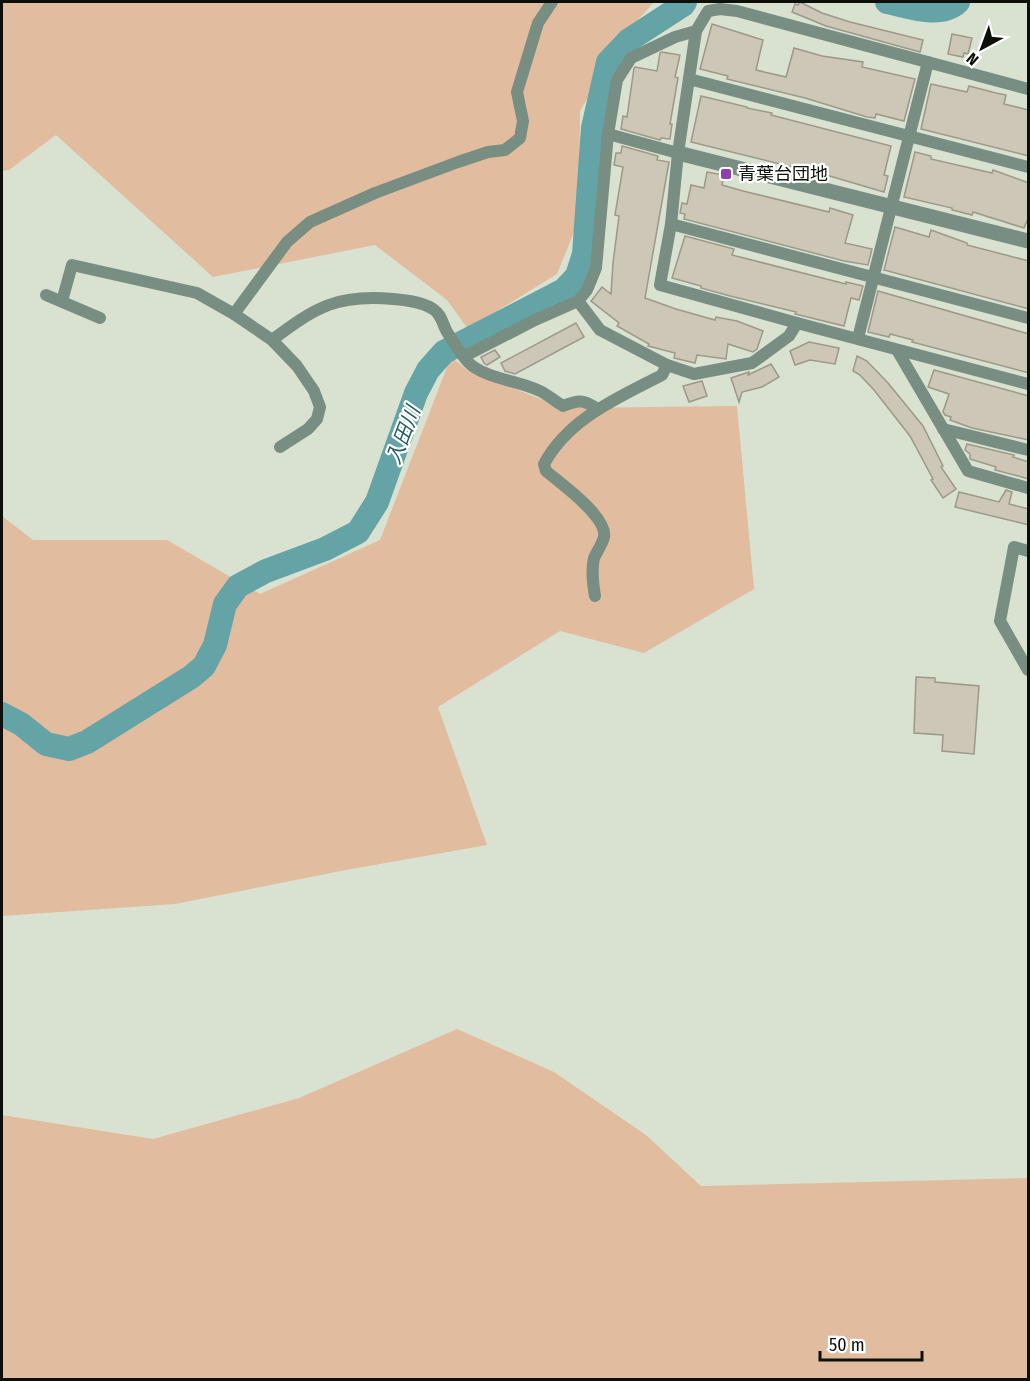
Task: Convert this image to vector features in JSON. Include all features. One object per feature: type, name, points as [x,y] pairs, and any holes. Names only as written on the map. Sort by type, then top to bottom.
[{"type":"street","points":[[234,314],[287,242],[310,222],[375,193],[458,162],[488,152],[505,150],[520,138],[523,121],[517,92],[538,23],[552,2]]},
{"type":"street","points":[[1029,89],[728,10],[708,11],[696,31],[678,153],[671,224],[660,285],[797,324],[1029,384]]},
{"type":"street","points":[[464,355],[578,301],[587,290],[596,268],[608,134],[617,80],[631,58],[696,31]]},
{"type":"street","points":[[858,338],[928,62]]},
{"type":"street","points":[[689,79],[1029,166]]},
{"type":"street","points":[[608,134],[1029,241]]},
{"type":"street","points":[[671,224],[1029,318]]},
{"type":"street","points":[[62,301],[72,265],[197,293],[234,314],[272,340],[297,366],[314,391],[320,407],[317,419],[308,429],[280,447]]},
{"type":"street","points":[[46,295],[100,318]]},
{"type":"street","points":[[272,340],[298,321],[336,301],[358,297],[402,300],[434,309],[468,362],[485,372],[539,391],[563,406],[578,400],[587,401],[597,409]]},
{"type":"street","points":[[578,301],[600,330],[668,365],[694,374],[752,363],[789,336],[797,324]]},
{"type":"street","points":[[897,350],[968,471],[1029,488]]},
{"type":"street","points":[[595,596],[592,575],[594,559],[605,534],[602,524],[596,514],[546,471],[544,464],[550,452],[579,423],[597,409],[662,375],[668,365]]},
{"type":"street","points":[[943,429],[1029,450]]},
{"type":"street","points":[[1029,551],[1014,547],[999,621],[1029,670]]},
{"type":"shaded area","points":[[2,2],[654,2],[627,32],[580,111],[579,220],[557,274],[468,329],[447,300],[375,245],[213,277],[56,135],[9,170],[2,171]]},
{"type":"shaded area","points":[[451,357],[466,369],[563,408],[737,406],[754,589],[644,653],[560,631],[438,707],[487,845],[175,904],[2,916],[2,516],[33,540],[167,540],[260,594],[380,540]]},
{"type":"shaded area","points":[[457,1029],[554,1072],[646,1135],[701,1186],[1028,1178],[1028,1379],[2,1379],[2,1115],[153,1139],[299,1098]]},
{"type":"building","points":[[800,2],[822,13],[850,22],[923,40],[920,52],[826,26],[792,12],[795,4],[798,5]]},
{"type":"building","points":[[712,24],[763,40],[756,70],[786,77],[794,48],[822,56],[863,62],[862,67],[915,79],[904,121],[876,114],[875,118],[867,117],[805,98],[727,79],[728,76],[700,69]]},
{"type":"building","points":[[952,34],[972,38],[968,54],[964,53],[963,57],[948,54]]},
{"type":"building","points":[[662,52],[680,55],[675,77],[678,78],[670,124],[672,124],[670,139],[661,138],[660,140],[621,129],[623,116],[627,117],[634,68],[657,71]]},
{"type":"building","points":[[931,84],[967,92],[969,86],[1006,95],[1004,104],[1029,110],[1029,156],[921,129]]},
{"type":"building","points":[[701,96],[891,146],[884,175],[888,176],[884,192],[691,142]]},
{"type":"building","points":[[622,146],[658,156],[657,160],[669,162],[645,298],[715,320],[716,317],[737,321],[763,331],[757,349],[753,352],[728,344],[726,359],[697,355],[695,363],[674,358],[675,353],[648,346],[649,344],[617,326],[619,323],[591,301],[602,287],[611,294],[619,216],[615,215],[623,167],[614,165],[616,153],[621,153]]},
{"type":"building","points":[[915,152],[931,156],[931,159],[992,173],[993,170],[1029,183],[1029,216],[1024,228],[973,212],[972,215],[904,197]]},
{"type":"building","points":[[707,172],[724,175],[722,185],[829,212],[830,208],[853,215],[845,243],[872,249],[868,265],[844,261],[684,219],[685,214],[680,213],[682,203],[687,204],[691,185],[704,188]]},
{"type":"building","points":[[895,227],[929,237],[931,230],[967,243],[967,245],[1029,261],[1029,309],[884,270]]},
{"type":"building","points":[[685,236],[734,249],[732,255],[846,284],[846,282],[863,286],[859,300],[851,298],[844,326],[701,288],[701,286],[672,278]]},
{"type":"building","points":[[878,291],[1029,334],[1029,373],[890,334],[889,337],[868,332]]},
{"type":"building","points":[[576,323],[584,337],[515,374],[505,371],[501,363]]},
{"type":"building","points":[[809,342],[839,348],[835,364],[810,360],[795,365],[790,351]]},
{"type":"building","points":[[495,350],[500,357],[487,365],[484,363],[481,357]]},
{"type":"building","points":[[857,356],[867,361],[888,383],[923,426],[943,466],[941,467],[956,489],[943,498],[931,480],[933,479],[910,436],[874,390],[853,371]]},
{"type":"building","points":[[771,364],[779,377],[762,387],[742,392],[739,402],[731,378],[749,372],[748,375]]},
{"type":"building","points":[[934,370],[1029,396],[1029,440],[972,428],[950,420],[951,417],[943,412],[949,394],[928,387]]},
{"type":"building","points":[[702,381],[707,396],[689,402],[683,386]]},
{"type":"building","points":[[967,444],[1014,455],[1013,457],[1029,462],[1029,479],[995,470],[996,467],[970,459],[970,454],[965,450]]},
{"type":"building","points":[[1006,490],[1012,492],[1009,504],[1029,509],[1029,525],[955,507],[959,492],[999,502]]},
{"type":"building","points":[[916,677],[935,678],[935,682],[979,686],[974,754],[942,751],[943,735],[914,733]]},
{"type":"waterway","name":"入田川","points":[[2,714],[21,724],[46,744],[69,749],[87,742],[191,677],[204,666],[215,645],[225,604],[238,586],[266,571],[325,549],[358,532],[377,502],[416,393],[428,370],[444,352],[564,290],[577,276],[584,254],[593,128],[608,62],[629,40],[685,2]]},
{"type":"waterway","name":"入田川","points":[[887,2],[933,11],[951,7],[958,2]]},
{"type":"place","name":"青葉台団地","points":[[726,174]]}]
